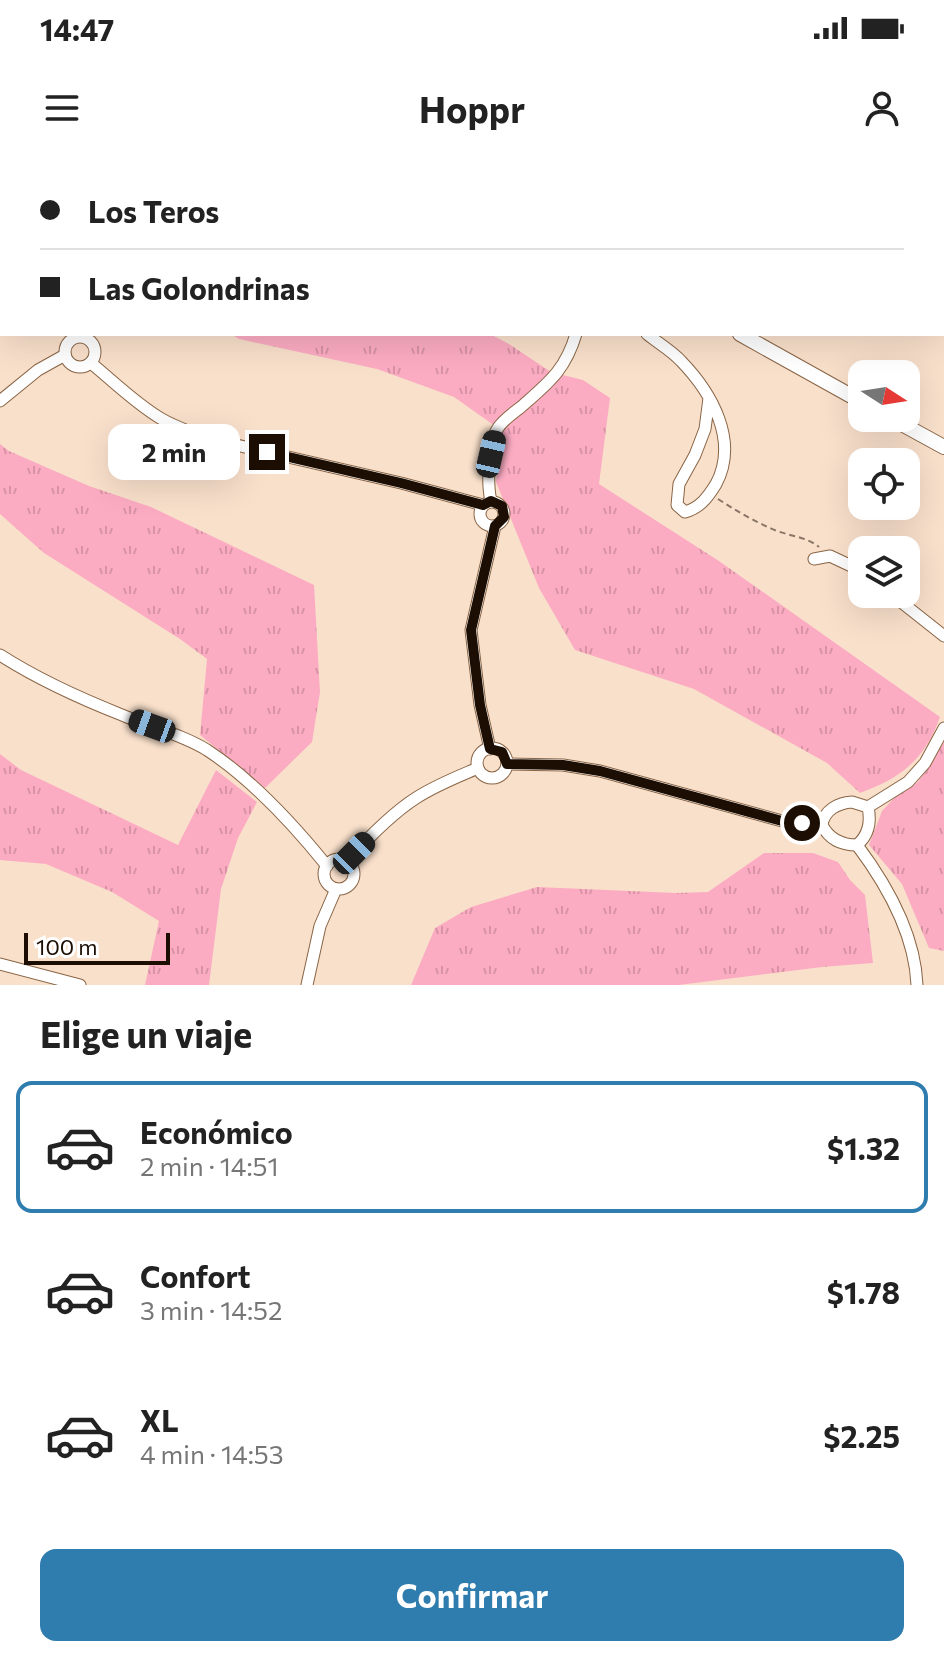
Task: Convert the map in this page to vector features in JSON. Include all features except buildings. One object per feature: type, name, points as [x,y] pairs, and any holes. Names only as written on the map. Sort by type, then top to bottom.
[{"type":"street","points":[[80,336],[93,337],[96,353],[91,363],[78,367],[69,363],[65,355],[70,340],[80,336]]},
{"type":"street","points":[[495,526],[481,520],[479,512],[487,503],[496,429],[556,375],[571,352],[575,336]]},
{"type":"street","points":[[650,336],[679,359],[704,387],[716,411],[724,435],[726,452],[722,472],[710,494],[696,509],[685,512],[677,505],[679,484],[705,429],[709,398]]},
{"type":"street","points":[[744,336],[848,394]]},
{"type":"street","points":[[0,401],[38,370],[65,355]]},
{"type":"street","points":[[91,363],[160,418],[206,438],[487,503],[499,503],[504,517],[495,526],[471,630],[480,705],[490,749]]},
{"type":"street","points":[[917,432],[944,447]]},
{"type":"street","points":[[814,559],[830,556],[848,564]]},
{"type":"street","points":[[909,608],[944,636]]},
{"type":"street","points":[[0,655],[36,678],[205,749],[230,766],[263,797],[327,866]]},
{"type":"street","points":[[868,807],[908,782],[925,763],[944,728]]},
{"type":"street","points":[[490,749],[502,752],[507,764],[504,772],[497,777],[484,775],[478,768],[481,753],[490,749]]},
{"type":"street","points":[[507,764],[563,765],[600,771],[782,821],[822,825]]},
{"type":"street","points":[[347,861],[414,798],[478,768]]},
{"type":"street","points":[[822,825],[826,814],[843,803],[860,803],[868,807]]},
{"type":"street","points":[[857,845],[868,829],[868,807]]},
{"type":"street","points":[[822,825],[829,836],[843,844],[857,845],[875,869],[910,943],[917,985]]},
{"type":"street","points":[[339,859],[347,861],[353,868],[354,878],[345,888],[331,887],[325,875],[327,866],[339,859]]},
{"type":"street","points":[[307,985],[320,926],[336,889]]},
{"type":"street","points":[[0,964],[80,985]]},
{"type":"path","points":[[710,494],[769,528],[811,541],[830,556]]},
{"type":"green space","points":[[234,336],[494,336],[551,372],[583,380],[610,398],[599,484],[719,561],[940,717],[930,740],[905,769],[860,793],[827,763],[694,689],[575,650],[539,588],[496,482],[502,431],[454,397],[377,369]]},
{"type":"green space","points":[[0,444],[9,451],[89,486],[151,507],[314,585],[320,692],[312,742],[265,788],[200,735],[207,659],[44,553],[0,514]]},
{"type":"green space","points":[[944,742],[944,951],[929,948],[902,884],[869,845],[882,811],[896,796],[918,782]]},
{"type":"green space","points":[[0,754],[21,770],[178,845],[216,770],[257,802],[238,838],[221,889],[209,985],[145,985],[159,921],[112,892],[46,864],[0,860]]},
{"type":"green space","points":[[764,853],[813,853],[838,862],[865,895],[873,963],[679,985],[411,985],[435,928],[471,907],[537,887],[708,892]]},
{"type":"route","points":[[267,452],[483,505],[491,501],[502,506],[504,517],[495,526],[471,630],[480,705],[490,749],[502,752],[507,764],[563,765],[600,771],[729,808],[802,823]]}]
